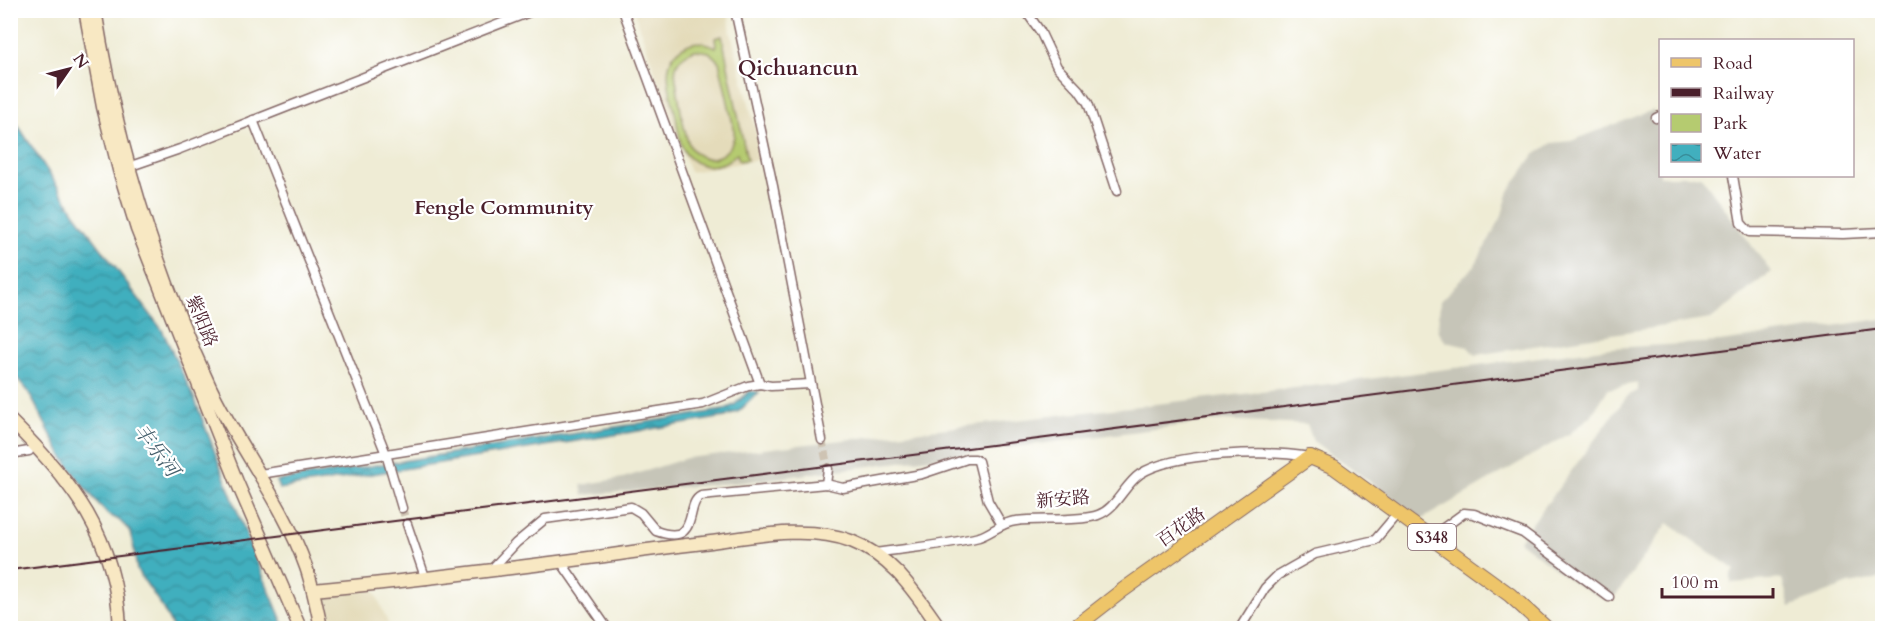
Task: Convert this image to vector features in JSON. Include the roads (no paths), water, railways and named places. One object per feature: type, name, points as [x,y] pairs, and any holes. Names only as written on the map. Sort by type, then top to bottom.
[{"type":"main road","name":"紫阳路","points":[[85,10],[96,74],[111,139],[140,239],[237,482],[300,628]]},
{"type":"main road","name":"紫阳路","points":[[95,10],[108,83],[128,167],[157,255],[202,369],[225,416],[260,474],[300,553],[313,590],[321,628]]},
{"type":"main road","points":[[10,420],[81,500],[95,524],[115,579],[120,628]]},
{"type":"main road","points":[[10,432],[74,505],[90,534],[106,581],[112,628]]},
{"type":"main road","name":"S348","points":[[1310,457],[1328,475],[1504,602],[1534,628]]},
{"type":"main road","name":"新安路","points":[[1310,457],[1334,467],[1431,537],[1515,599],[1546,628]]},
{"type":"main road","name":"百花路","points":[[1074,628],[1123,590],[1310,457]]},
{"type":"main road","points":[[313,590],[426,580],[760,535],[832,536],[850,541],[875,553],[893,567],[907,581],[940,628]]},
{"type":"street","points":[[128,167],[534,10]]},
{"type":"street","points":[[623,10],[760,384]]},
{"type":"street","points":[[735,10],[822,440]]},
{"type":"street","points":[[1025,10],[1039,28],[1057,67],[1088,103],[1117,191]]},
{"type":"street","points":[[253,120],[387,457],[402,508]]},
{"type":"street","points":[[1733,177],[1741,223],[1749,232],[1843,234],[1882,232]]},
{"type":"street","points":[[260,474],[387,457],[703,404],[748,386],[760,384],[771,386],[811,384]]},
{"type":"street","points":[[10,454],[29,451]]},
{"type":"street","name":"新安路","points":[[875,553],[978,537],[1016,521],[1096,516],[1109,508],[1127,485],[1139,475],[1155,466],[1171,462],[1256,454],[1288,453],[1310,457]]},
{"type":"street","points":[[490,571],[538,523],[548,518],[631,507],[641,513],[656,531],[675,534],[690,523],[693,504],[697,497],[826,484],[843,488],[922,474],[952,463],[975,459],[979,465],[988,501],[1002,525]]},
{"type":"street","points":[[826,484],[828,469]]},
{"type":"street","points":[[1431,537],[1464,513],[1474,514],[1523,533],[1609,597]]},
{"type":"street","points":[[1240,628],[1265,588],[1278,575],[1315,554],[1376,540],[1392,520]]},
{"type":"street","points":[[407,524],[426,580]]},
{"type":"street","points":[[561,562],[608,628]]},
{"type":"water","name":"丰乐河","points":[[10,113],[74,212],[162,330],[195,400],[251,547],[285,628],[173,628],[161,605],[137,570],[129,530],[119,520],[107,514],[81,483],[62,456],[28,391],[11,371]]},
{"type":"water","points":[[749,391],[759,392],[739,411],[725,417],[279,489],[276,481],[723,410],[734,405]]},
{"type":"tunnel","points":[[822,440],[828,469]]},
{"type":"tunnel","points":[[402,508],[407,524]]},
{"type":"railway","points":[[10,570],[1882,329]]},
{"type":"district","name":"Qichuancun","points":[[798,68]]},
{"type":"district","name":"Fengle Community","points":[[504,207]]}]
